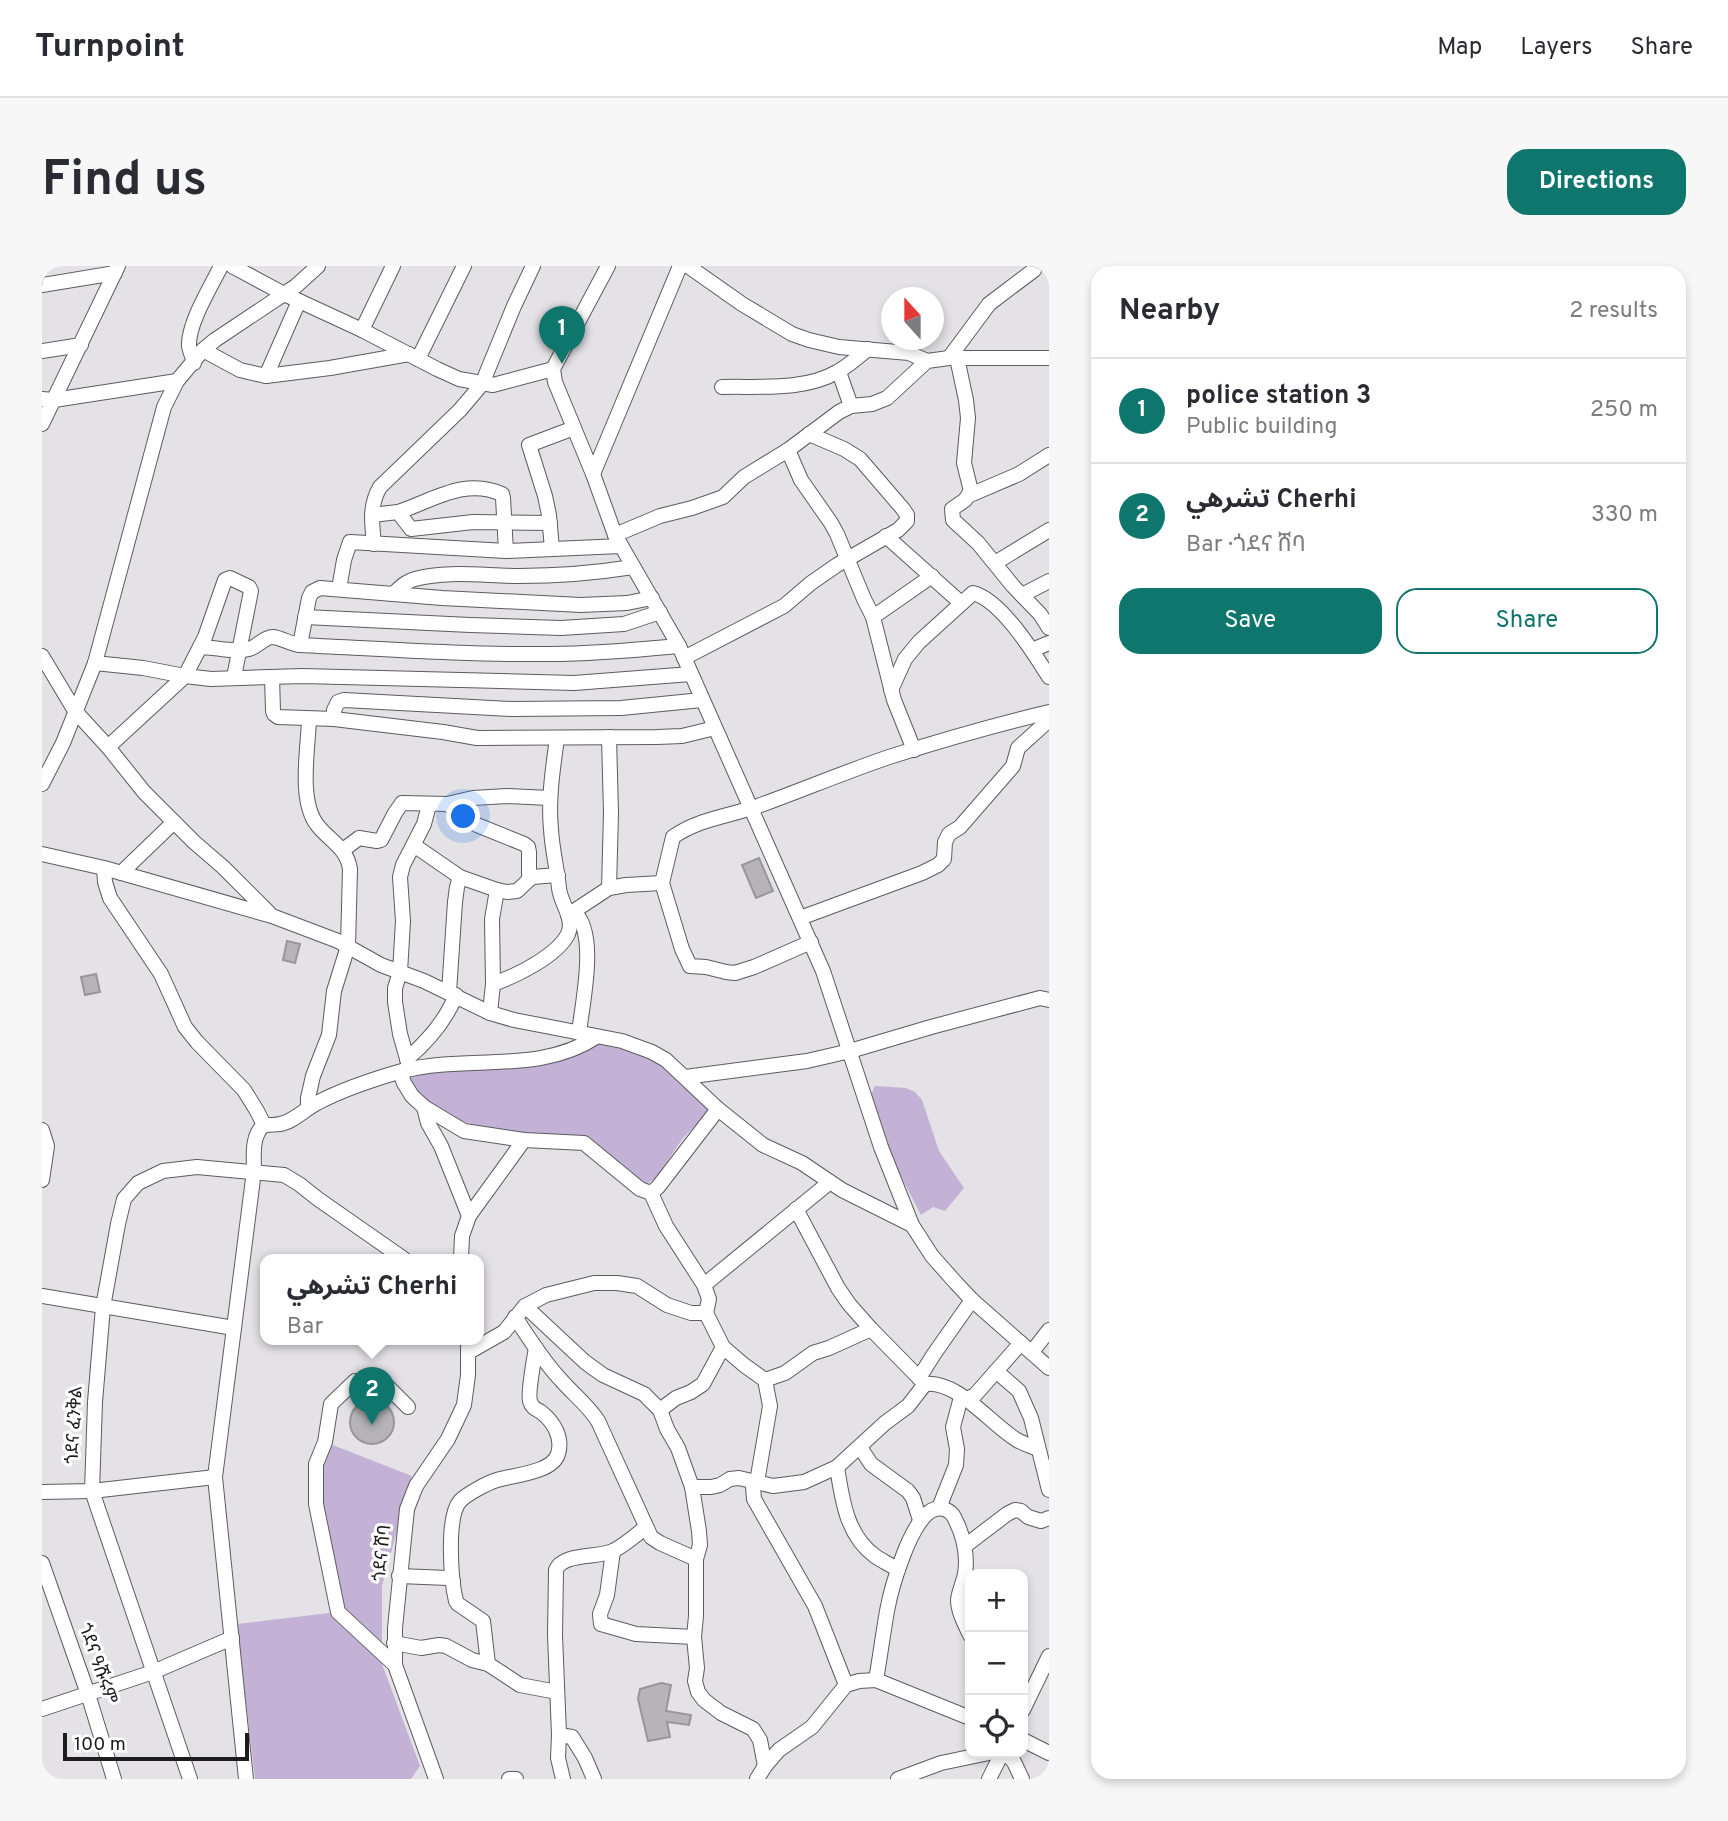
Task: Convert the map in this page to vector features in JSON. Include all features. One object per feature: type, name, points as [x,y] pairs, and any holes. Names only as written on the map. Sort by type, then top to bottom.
[{"type":"street","points":[[194,363],[189,346],[191,333],[221,266]]},
{"type":"street","points":[[232,266],[459,379],[494,385],[552,369]]},
{"type":"street","points":[[42,784],[63,743],[96,663],[164,407],[177,381],[203,350],[229,328],[296,286],[318,266]]},
{"type":"street","points":[[362,330],[393,266]]},
{"type":"street","points":[[414,357],[464,266]]},
{"type":"street","points":[[374,544],[373,497],[380,486],[460,411],[482,384],[533,266]]},
{"type":"street","points":[[608,266],[552,369],[618,541],[682,652],[811,942],[881,1147],[912,1225],[932,1256],[972,1300],[1049,1368]]},
{"type":"street","points":[[593,474],[680,266]]},
{"type":"street","points":[[688,266],[742,304],[792,334],[808,340],[839,347],[909,353],[927,361],[953,358],[1049,358]]},
{"type":"street","points":[[953,358],[989,304],[1036,266]]},
{"type":"street","points":[[42,285],[96,271],[117,270],[81,345],[48,400],[42,424]]},
{"type":"street","points":[[266,376],[299,301]]},
{"type":"street","points":[[42,351],[81,345]]},
{"type":"street","points":[[722,387],[792,385],[815,381],[839,372],[869,349]]},
{"type":"street","points":[[203,350],[240,370],[266,376],[414,357]]},
{"type":"street","points":[[953,358],[967,400],[964,463],[971,486],[970,495]]},
{"type":"street","points":[[340,590],[344,560],[350,542],[506,551],[618,541],[660,516],[723,497],[744,477],[789,450],[839,412],[851,406],[872,404],[887,398],[927,361]]},
{"type":"street","points":[[839,372],[851,406]]},
{"type":"street","points":[[48,400],[177,381]]},
{"type":"street","points":[[552,549],[545,496],[529,444],[574,428]]},
{"type":"street","points":[[200,647],[250,649],[271,637],[300,645],[441,652],[682,652],[784,606],[811,583],[898,530],[907,521],[903,509],[860,459],[809,434]]},
{"type":"street","points":[[789,450],[801,480],[831,523],[873,617],[891,690],[914,750]]},
{"type":"street","points":[[1049,455],[1019,474],[970,495],[952,509],[953,520],[978,543],[1049,628]]},
{"type":"street","points":[[372,515],[398,512],[460,488],[482,489],[502,494],[506,551]]},
{"type":"street","points":[[398,512],[411,528],[473,523],[550,523]]},
{"type":"street","points":[[995,563],[1049,530]]},
{"type":"street","points":[[886,536],[961,603]]},
{"type":"street","points":[[454,574],[455,549]]},
{"type":"street","points":[[393,594],[413,579],[454,574],[575,575],[634,567]]},
{"type":"street","points":[[873,617],[933,576]]},
{"type":"street","points":[[108,747],[185,676],[205,637],[225,580],[230,579],[249,587],[251,591],[234,677]]},
{"type":"street","points":[[1021,595],[1049,581]]},
{"type":"street","points":[[300,645],[312,592],[320,587],[422,596],[581,604],[627,603],[652,598]]},
{"type":"street","points":[[891,690],[905,659],[919,642],[969,595],[976,593],[1014,625],[1049,677]]},
{"type":"street","points":[[418,621],[422,596]]},
{"type":"street","points":[[305,617],[561,628],[624,624],[660,612]]},
{"type":"street","points":[[1032,650],[1049,643]]},
{"type":"street","points":[[42,656],[75,711],[144,792],[272,916]]},
{"type":"street","points":[[96,663],[211,679],[302,676],[574,683],[691,674]]},
{"type":"street","points":[[272,677],[274,714],[278,718],[334,719],[477,738],[682,736],[715,728]]},
{"type":"street","points":[[334,719],[338,702],[344,700],[512,709],[621,708],[702,700]]},
{"type":"street","points":[[811,942],[736,973],[690,966],[682,949],[662,883],[673,837],[709,820],[750,809],[887,758],[1006,722],[1049,712]]},
{"type":"street","points":[[308,1108],[313,1076],[329,1035],[334,991],[348,946],[350,869],[349,859],[343,850],[317,826],[309,809],[306,768],[309,720]]},
{"type":"street","points":[[800,918],[938,865],[944,859],[945,842],[949,834],[960,827],[1007,774],[1013,766],[1018,748],[1049,720]]},
{"type":"street","points":[[609,737],[609,888]]},
{"type":"street","points":[[493,984],[513,977],[541,960],[557,947],[570,928],[570,913],[560,897],[550,828],[550,798],[557,738]]},
{"type":"street","points":[[343,850],[359,838],[381,840],[402,803],[447,804],[500,796],[550,798]]},
{"type":"street","points":[[429,804],[424,824],[403,865],[400,877],[403,921],[395,1002],[406,1067],[404,1083],[424,1108],[464,1131],[524,1140],[584,1143],[640,1189],[651,1193],[666,1226],[704,1285],[709,1299],[706,1313],[723,1347],[765,1380],[770,1406],[757,1482],[753,1487],[754,1499],[815,1606],[846,1685]]},
{"type":"street","points":[[447,804],[477,825],[528,847],[529,880]]},
{"type":"street","points":[[121,873],[174,822]]},
{"type":"street","points":[[415,846],[460,877],[497,890],[517,891],[532,877],[558,875]]},
{"type":"street","points":[[42,854],[104,868],[272,916],[348,946],[381,965],[453,994],[490,1013],[622,1041],[652,1052],[666,1059],[763,1146],[802,1163],[842,1191],[912,1225]]},
{"type":"street","points":[[104,868],[110,898],[161,974],[185,1027],[244,1090],[264,1125]]},
{"type":"street","points":[[406,1067],[450,1010],[453,994],[455,902],[460,877]]},
{"type":"street","points":[[570,913],[609,888],[662,883]]},
{"type":"street","points":[[490,1013],[493,984],[492,919],[497,890]]},
{"type":"street","points":[[570,913],[581,917],[586,935],[587,971],[579,1033]]},
{"type":"street","points":[[685,1077],[807,1061],[1017,1003],[1040,998],[1049,1000]]},
{"type":"street","points":[[246,1779],[215,1477],[257,1132],[264,1125],[284,1123],[316,1103],[406,1067],[524,1061],[564,1053],[596,1037]]},
{"type":"street","points":[[424,1108],[428,1123],[441,1146],[470,1216]]},
{"type":"street","points":[[651,1193],[719,1108]]},
{"type":"street","points":[[42,1130],[47,1146],[42,1180]]},
{"type":"street","points":[[461,1254],[462,1236],[470,1216],[524,1140]]},
{"type":"street","name":"ጎደና ፈንቅል","points":[[190,1779],[92,1491],[95,1402],[103,1307],[124,1199],[138,1183],[163,1171],[197,1167],[284,1175],[397,1254]]},
{"type":"street","points":[[704,1285],[830,1182]]},
{"type":"street","points":[[796,1209],[838,1288],[871,1329],[922,1381],[948,1388],[1018,1441],[1038,1449]]},
{"type":"street","points":[[484,1339],[504,1332],[519,1312],[546,1295],[594,1283],[637,1286],[667,1305],[691,1313],[706,1313]]},
{"type":"street","points":[[42,1296],[234,1328]]},
{"type":"street","points":[[692,1488],[720,1485],[734,1478],[773,1486],[804,1482],[837,1467],[908,1406],[934,1354],[972,1300]]},
{"type":"street","points":[[519,1312],[536,1348],[598,1421],[651,1537],[696,1559]]},
{"type":"street","points":[[519,1312],[585,1363],[603,1375],[644,1394],[660,1410],[678,1448],[692,1488],[700,1545],[696,1559],[694,1637],[697,1668],[695,1681],[698,1692],[721,1713],[753,1730],[760,1740],[761,1773]]},
{"type":"street","points":[[765,1380],[785,1373],[813,1353],[871,1329]]},
{"type":"street","points":[[964,1398],[975,1395],[996,1371],[1049,1330]]},
{"type":"street","name":"ጎደና ሸባ","points":[[436,1779],[395,1665],[394,1643],[407,1509],[416,1486],[448,1439],[464,1405],[468,1345]]},
{"type":"street","points":[[660,1410],[703,1384],[723,1347]]},
{"type":"street","points":[[488,1664],[484,1621],[458,1604],[451,1560],[452,1525],[460,1502],[486,1484],[529,1474],[552,1463],[558,1457],[560,1441],[554,1425],[530,1402],[536,1348]]},
{"type":"street","points":[[996,1371],[1018,1391],[1031,1418],[1049,1490]]},
{"type":"street","points":[[395,1665],[338,1612],[316,1504],[316,1464],[325,1442],[331,1404],[355,1381],[383,1382],[408,1406]]},
{"type":"street","points":[[939,1508],[956,1465],[957,1449],[953,1427],[964,1398]]},
{"type":"street","points":[[860,1447],[871,1464],[908,1491],[920,1520]]},
{"type":"street","points":[[837,1467],[849,1522],[873,1554],[898,1570]]},
{"type":"street","points":[[42,1492],[92,1491],[215,1477]]},
{"type":"street","points":[[876,1680],[887,1610],[898,1570],[920,1520],[930,1511],[939,1508],[950,1511],[965,1546],[965,1573],[958,1602],[968,1632]]},
{"type":"street","points":[[965,1546],[1016,1510],[1041,1521],[1049,1518]]},
{"type":"street","points":[[563,1779],[558,1758],[555,1570],[558,1563],[565,1559],[603,1555],[613,1551],[646,1527]]},
{"type":"street","points":[[613,1551],[607,1595],[600,1614],[601,1624],[636,1634],[694,1637]]},
{"type":"street","name":"ጎደና ዓሹሩም","points":[[42,1563],[88,1694],[114,1779]]},
{"type":"street","points":[[399,1576],[448,1578],[453,1581]]},
{"type":"street","points":[[42,1709],[153,1672],[232,1638]]},
{"type":"street","points":[[394,1643],[421,1648],[446,1646],[472,1660],[488,1664],[520,1685],[557,1692]]},
{"type":"street","points":[[1028,1700],[1049,1657]]},
{"type":"street","points":[[761,1773],[779,1750],[812,1727],[846,1685],[859,1681],[876,1680],[965,1716]]},
{"type":"street","points":[[559,1735],[572,1737],[594,1779]]},
{"type":"street","points":[[1028,1743],[1049,1754]]},
{"type":"street","points":[[898,1779],[941,1763],[965,1758]]},
{"type":"street","points":[[989,1779],[1001,1758]]},
{"type":"street","points":[[1010,1758],[1022,1779]]},
{"type":"street","points":[[509,1779],[516,1779]]},
{"type":"shaded area","points":[[614,1040],[658,1055],[712,1109],[683,1138],[656,1178],[645,1185],[583,1135],[515,1134],[459,1121],[426,1101],[411,1087],[406,1078],[440,1063],[528,1059]]},
{"type":"shaded area","points":[[875,1086],[906,1088],[915,1092],[922,1100],[939,1151],[964,1188],[945,1211],[933,1207],[921,1215],[887,1149],[869,1099]]},
{"type":"shaded area","points":[[325,1442],[412,1476],[382,1586],[382,1664],[420,1766],[411,1779],[255,1779],[237,1624],[338,1612],[316,1504]]},
{"type":"building","points":[[759,858],[773,891],[756,898],[742,865]]},
{"type":"building","points":[[287,941],[300,944],[295,963],[283,960]]},
{"type":"building","points":[[96,974],[100,992],[85,995],[81,977]]},
{"type":"building","points":[[372,1400],[388,1406],[394,1422],[388,1438],[372,1444],[356,1438],[350,1422],[356,1406]]},
{"type":"building","points":[[661,1683],[671,1685],[666,1711],[691,1715],[689,1725],[667,1722],[670,1737],[648,1741],[638,1699],[640,1689]]},
{"type":"place","name":"police station 3","points":[[562,364]]},
{"type":"place","name":"تشرهي Cherhi","points":[[372,1425]]}]
